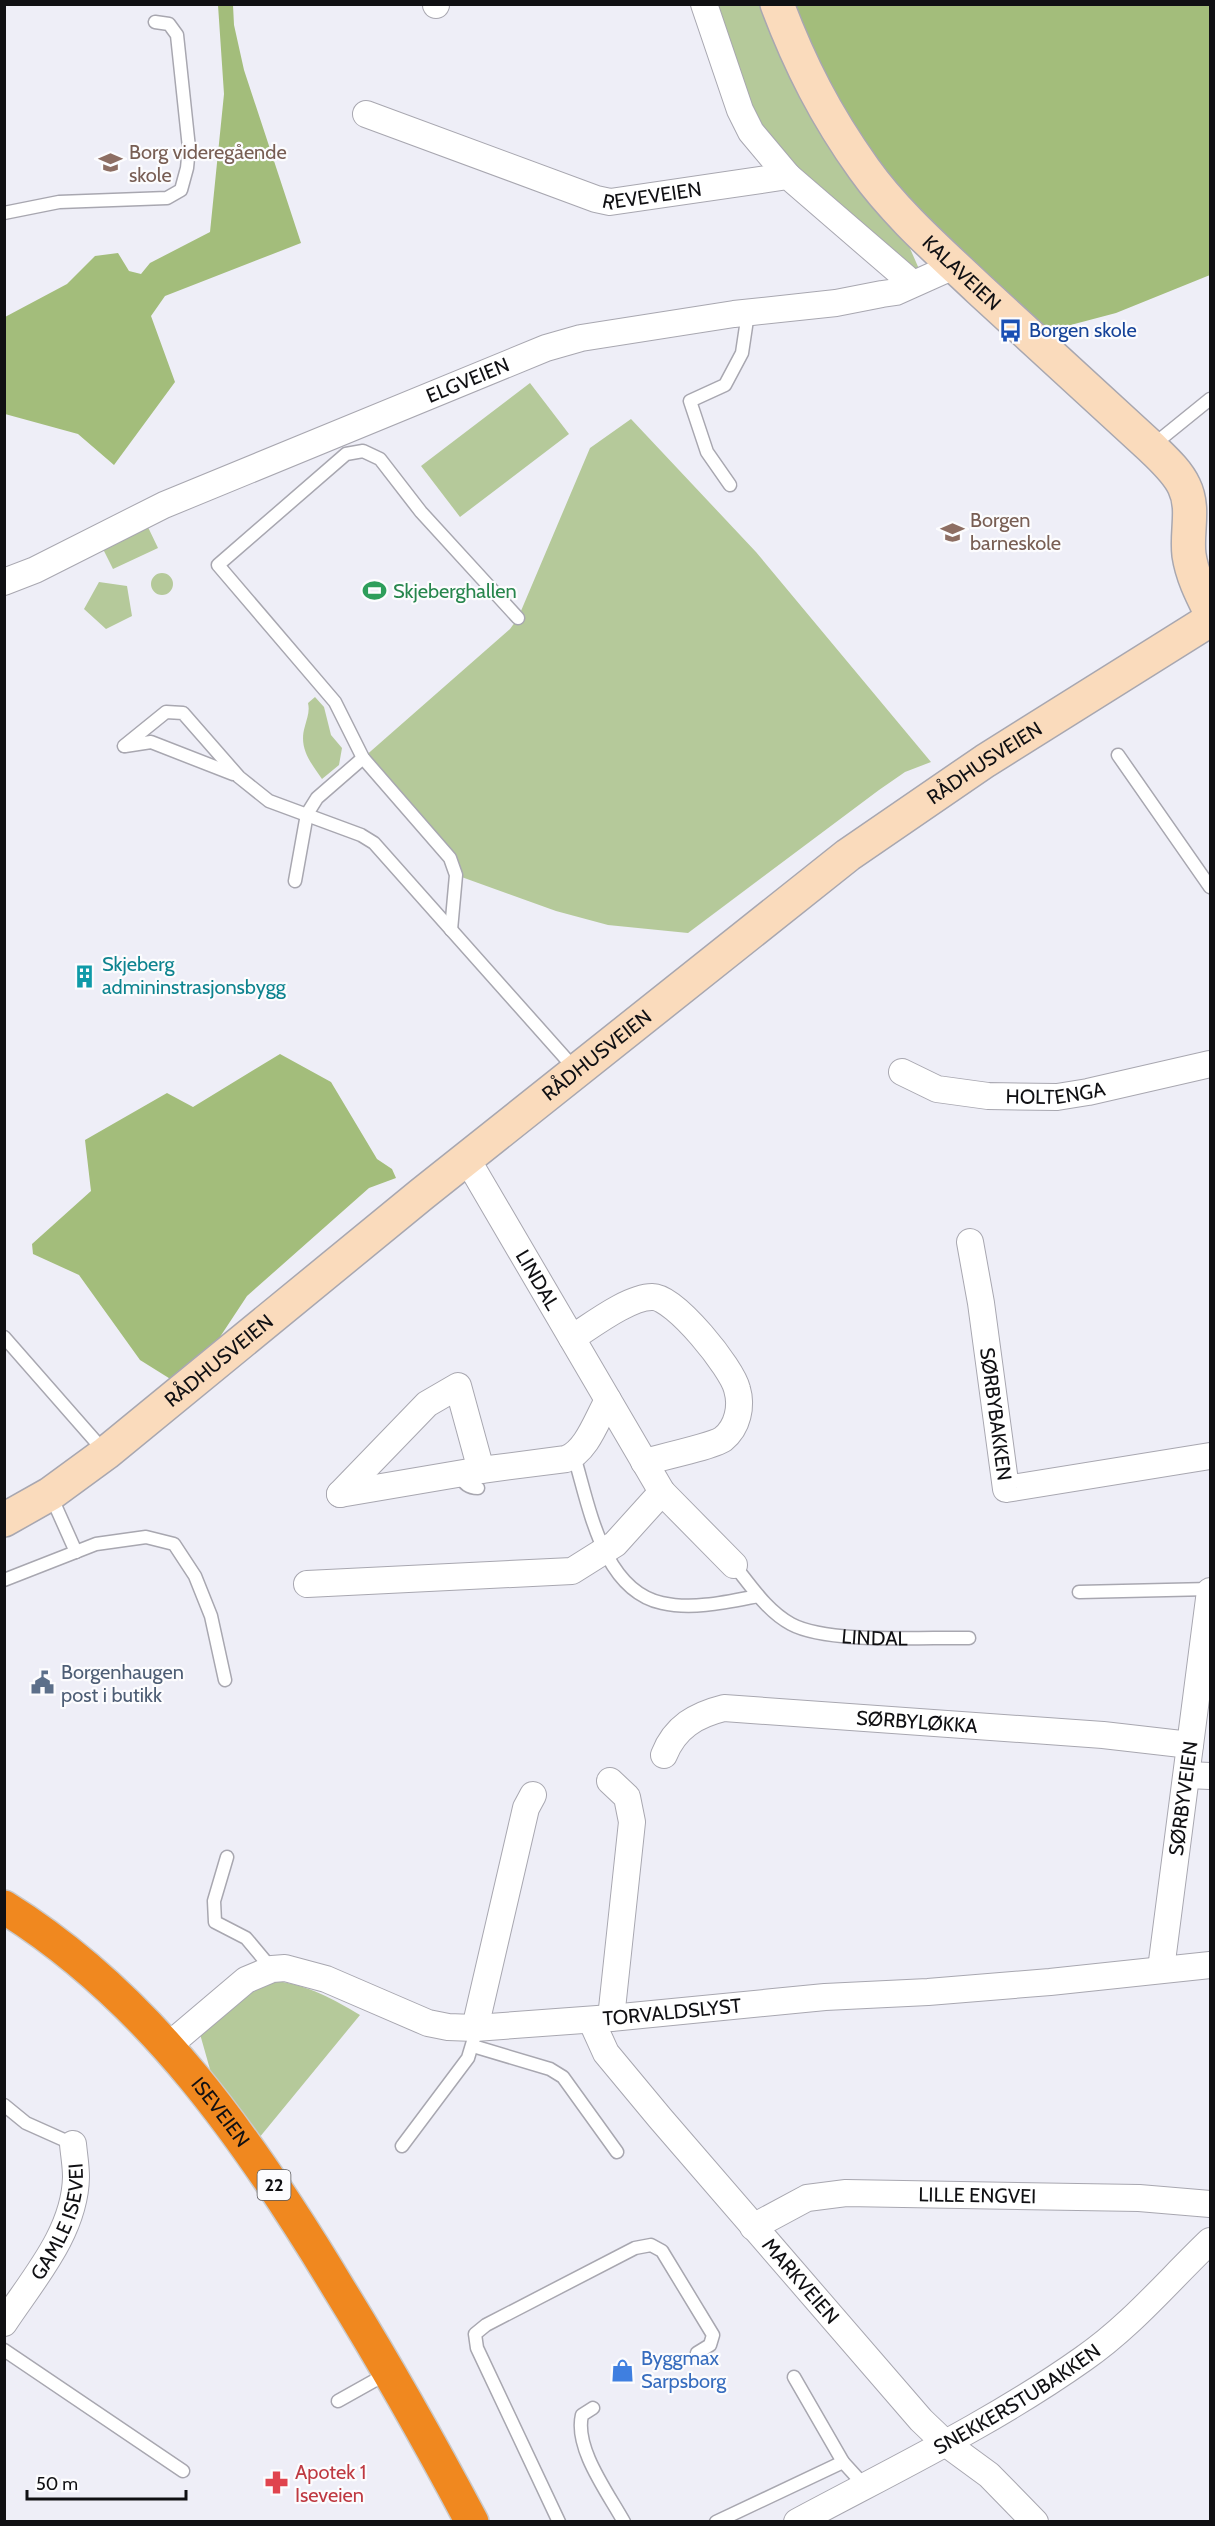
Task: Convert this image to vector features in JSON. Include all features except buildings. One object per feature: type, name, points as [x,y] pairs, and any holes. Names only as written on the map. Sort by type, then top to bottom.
[{"type":"highway","name":"ISEVEIEN","points":[[4,1907],[45,1934],[118,1995],[168,2046],[250,2149],[306,2234],[390,2372],[472,2522]]},
{"type":"street","points":[[704,4],[740,110],[752,132],[788,176],[912,283]]},
{"type":"street","name":"KALAVEIEN","points":[[777,4],[796,54],[816,94],[860,163],[896,207],[954,266],[1152,447],[1176,472],[1185,488],[1190,509],[1189,554],[1201,594],[1210,611]]},
{"type":"street","name":"REVEVEIEN","points":[[366,114],[596,199],[610,202],[788,176]]},
{"type":"street","name":"ELGVEIEN","points":[[4,582],[35,570],[164,505],[546,348],[580,338],[748,313],[836,303],[896,292],[954,266]]},
{"type":"street","name":"RÅDHUSVEIEN","points":[[4,1520],[50,1494],[106,1453],[576,1070],[848,855],[911,810],[1113,679],[1210,620]]},
{"type":"street","name":"HOLTENGA","points":[[902,1072],[937,1089],[988,1096],[1057,1097],[1210,1064]]},
{"type":"street","name":"LINDAL","points":[[467,1159],[662,1492],[734,1565]]},
{"type":"street","name":"SØRBYBAKKEN","points":[[970,1242],[981,1303],[1006,1490],[1210,1456]]},
{"type":"street","points":[[572,1338],[619,1309],[642,1298],[655,1296],[671,1305],[687,1319],[724,1364],[737,1386],[740,1404],[732,1428],[722,1439],[644,1462]]},
{"type":"street","points":[[473,1477],[458,1386],[426,1404],[340,1494],[473,1477],[566,1459],[574,1456],[581,1448],[608,1400]]},
{"type":"street","points":[[307,1584],[572,1572],[615,1544],[662,1492]]},
{"type":"street","name":"SØRBYVEIEN","points":[[1161,1969],[1199,1776],[1190,1745],[1210,1590]]},
{"type":"street","name":"SØRBYLØKKA","points":[[664,1755],[679,1729],[707,1712],[724,1708],[1103,1735],[1190,1745]]},
{"type":"street","points":[[601,2019],[632,1822],[627,1797],[610,1781]]},
{"type":"street","points":[[474,2037],[526,1808],[533,1795]]},
{"type":"street","name":"TORVALDSLYST","points":[[272,1969],[285,1968],[326,1979],[428,2023],[448,2027],[474,2037],[601,2019],[825,1997],[1050,1982],[1210,1965]]},
{"type":"street","points":[[168,2046],[246,1980],[272,1969]]},
{"type":"street","name":"MARKVEIEN","points":[[601,2019],[606,2053],[753,2227],[921,2420],[944,2442],[989,2475],[1035,2522]]},
{"type":"street","name":"GAMLE ISEVEI","points":[[4,2323],[61,2236],[74,2193],[76,2177],[73,2144]]},
{"type":"street","name":"LILLE ENGVEI","points":[[753,2227],[807,2198],[846,2193],[1139,2198],[1210,2204]]},
{"type":"street","name":"SNEKKERSTUBAKKEN","points":[[797,2522],[829,2514],[864,2486],[1012,2405],[1085,2358],[1140,2311],[1210,2241]]},
{"type":"lane","points":[[4,213],[58,201],[167,198],[181,189],[187,168],[189,148],[177,35],[169,24],[155,22]]},
{"type":"lane","points":[[730,485],[707,452],[690,401],[725,385],[742,353],[748,313]]},
{"type":"lane","points":[[1152,447],[1210,399]]},
{"type":"lane","points":[[451,930],[456,875],[450,858],[363,758],[335,702],[218,565],[346,454],[363,451],[380,459],[422,512],[518,618]]},
{"type":"lane","points":[[239,777],[212,764],[151,742],[124,746],[166,712],[183,713],[239,777],[269,801],[361,835],[374,843],[576,1070]]},
{"type":"lane","points":[[1118,755],[1210,887]]},
{"type":"lane","points":[[295,881],[307,814],[317,798],[363,758]]},
{"type":"lane","points":[[4,1337],[106,1453]]},
{"type":"lane","points":[[574,1456],[603,1551],[620,1576],[645,1597],[658,1602],[693,1605],[718,1604],[758,1596]]},
{"type":"lane","points":[[50,1494],[76,1552]]},
{"type":"lane","points":[[4,1580],[96,1544],[147,1537],[174,1544],[195,1576],[211,1616],[225,1680]]},
{"type":"lane","name":"LINDAL","points":[[734,1565],[758,1596],[790,1623],[806,1630],[860,1637],[969,1638]]},
{"type":"lane","points":[[1079,1592],[1168,1588],[1210,1590]]},
{"type":"lane","points":[[227,1857],[214,1901],[215,1922],[246,1938],[272,1969]]},
{"type":"lane","points":[[402,2146],[468,2058],[474,2037],[550,2069],[563,2077],[617,2152]]},
{"type":"lane","points":[[4,2105],[26,2123],[73,2144]]},
{"type":"lane","points":[[559,2522],[477,2348],[476,2334],[486,2325],[635,2248],[651,2246],[662,2251],[713,2335],[710,2345],[697,2353]]},
{"type":"lane","points":[[4,2350],[183,2471]]},
{"type":"lane","points":[[338,2401],[390,2372]]},
{"type":"lane","points":[[794,2377],[843,2462],[864,2486]]},
{"type":"lane","points":[[593,2408],[582,2415],[579,2427],[586,2454],[624,2522]]},
{"type":"lane","points":[[716,2522],[843,2462]]},
{"type":"green space","points":[[218,5],[233,5],[234,25],[244,70],[301,243],[165,296],[151,316],[175,382],[114,465],[78,434],[5,414],[5,317],[67,284],[95,256],[118,253],[129,271],[141,274],[150,263],[210,232],[224,94]]},
{"type":"green space","points":[[704,5],[762,5],[905,237],[923,278],[769,154]]},
{"type":"green space","points":[[777,5],[1210,5],[1210,275],[1116,313],[1029,336],[896,207]]},
{"type":"green space","points":[[530,383],[569,434],[460,517],[421,466]]},
{"type":"green space","points":[[631,419],[756,552],[931,762],[905,772],[879,790],[688,933],[608,925],[556,911],[456,875],[363,758],[510,629],[518,618],[590,448]]},
{"type":"green space","points":[[146,523],[158,548],[113,569],[101,545]]},
{"type":"green space","points":[[162,573],[172,580],[173,584],[166,594],[162,595],[152,588],[151,584],[158,574]]},
{"type":"green space","points":[[99,582],[127,586],[132,616],[106,629],[84,609]]},
{"type":"green space","points":[[315,697],[324,707],[331,735],[342,748],[339,765],[322,779],[307,755],[303,741],[308,703]]},
{"type":"green space","points":[[280,1054],[331,1082],[377,1159],[392,1169],[396,1178],[369,1188],[247,1296],[214,1346],[172,1380],[140,1360],[79,1275],[33,1254],[32,1244],[91,1191],[85,1140],[167,1093],[193,1107]]},
{"type":"green space","points":[[276,1981],[310,1989],[360,2015],[259,2138],[213,2080],[200,2034],[245,1992]]},
{"type":"place","name":"Borg videregående skole","points":[[111,163]]},
{"type":"place","name":"Borgen skole","points":[[1011,330]]},
{"type":"place","name":"Borgen barneskole","points":[[952,532]]},
{"type":"place","name":"Skjeberghallen","points":[[375,591]]},
{"type":"place","name":"Skjeberg admininstrasjonsbygg","points":[[84,976]]},
{"type":"place","name":"Borgenhaugen post i butikk","points":[[43,1683]]},
{"type":"place","name":"Byggmax Sarpsborg","points":[[623,2370]]},
{"type":"place","name":"Apotek 1 Iseveien","points":[[277,2483]]}]
